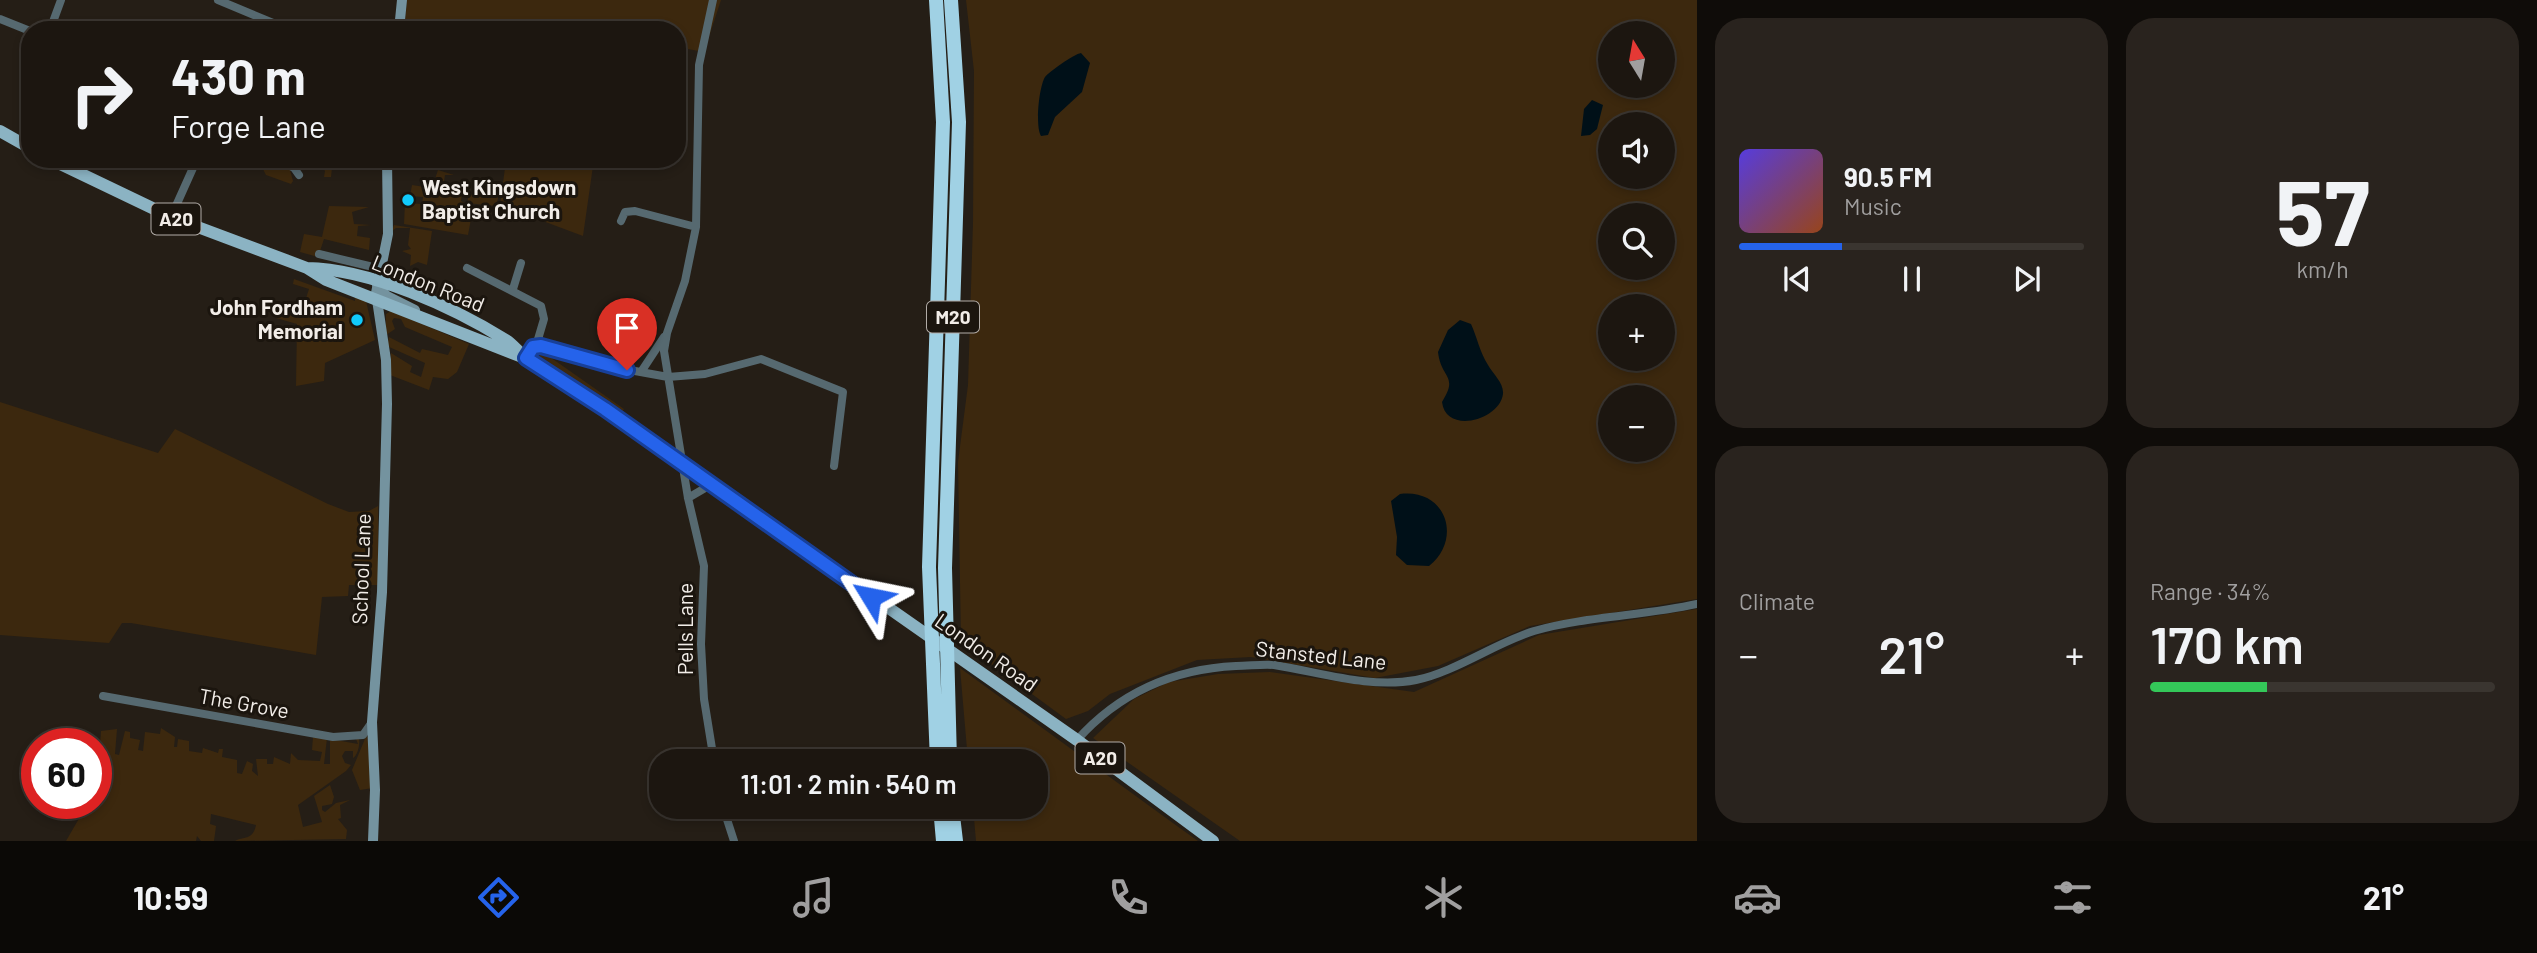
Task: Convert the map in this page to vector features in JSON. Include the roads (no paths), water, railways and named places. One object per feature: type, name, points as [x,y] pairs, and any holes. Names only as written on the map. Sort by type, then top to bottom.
[{"type":"highway","name":"M20","points":[[936,0],[943,122],[929,567],[930,652],[936,749]]},
{"type":"highway","name":"M20","points":[[949,749],[944,635],[959,122],[951,0]]},
{"type":"highway","points":[[941,819],[943,841]]},
{"type":"highway","points":[[953,819],[956,841]]},
{"type":"main road","points":[[0,131],[21,143]]},
{"type":"main road","name":"London Road","points":[[69,168],[171,217],[307,268],[323,265],[377,290],[426,318],[526,358]]},
{"type":"main road","name":"London Road","points":[[377,290],[471,321],[509,342],[526,358],[684,464],[1077,740],[1213,841]]},
{"type":"street","points":[[53,21],[61,0]]},
{"type":"street","points":[[218,0],[268,21]]},
{"type":"street","points":[[400,21],[402,0]]},
{"type":"street","points":[[641,372],[667,333],[685,281],[696,227],[699,65],[713,0]]},
{"type":"street","points":[[1,23],[21,29]]},
{"type":"street","points":[[171,217],[193,168]]},
{"type":"street","points":[[294,168],[299,175]]},
{"type":"street","points":[[377,290],[388,234],[387,168]]},
{"type":"street","points":[[621,221],[625,212],[649,214],[666,222],[696,227]]},
{"type":"street","points":[[513,289],[522,263]]},
{"type":"street","points":[[323,265],[369,266]]},
{"type":"street","points":[[467,268],[481,279],[513,289],[536,301],[543,309],[544,319],[536,346],[526,358]]},
{"type":"street","name":"School Lane","points":[[373,841],[375,790],[372,722],[382,604],[387,404],[386,360],[377,290]]},
{"type":"street","name":"Pells Lane","points":[[667,333],[664,358],[688,498],[704,566],[701,645],[704,699],[712,749]]},
{"type":"street","points":[[536,346],[668,377],[705,374],[761,359],[843,393],[834,466]]},
{"type":"street","points":[[688,498],[712,484]]},
{"type":"street","name":"Stansted Lane","points":[[1077,740],[1092,723],[1128,696],[1191,671],[1269,665],[1381,683],[1418,680],[1534,632],[1697,604]]},
{"type":"street","name":"The Grove","points":[[103,696],[333,737],[363,735],[372,722]]},
{"type":"street","points":[[727,819],[734,841]]},
{"type":"place","name":"West Kingsdown Baptist Church","points":[[408,200]]},
{"type":"place","name":"John Fordham Memorial","points":[[357,320]]}]
